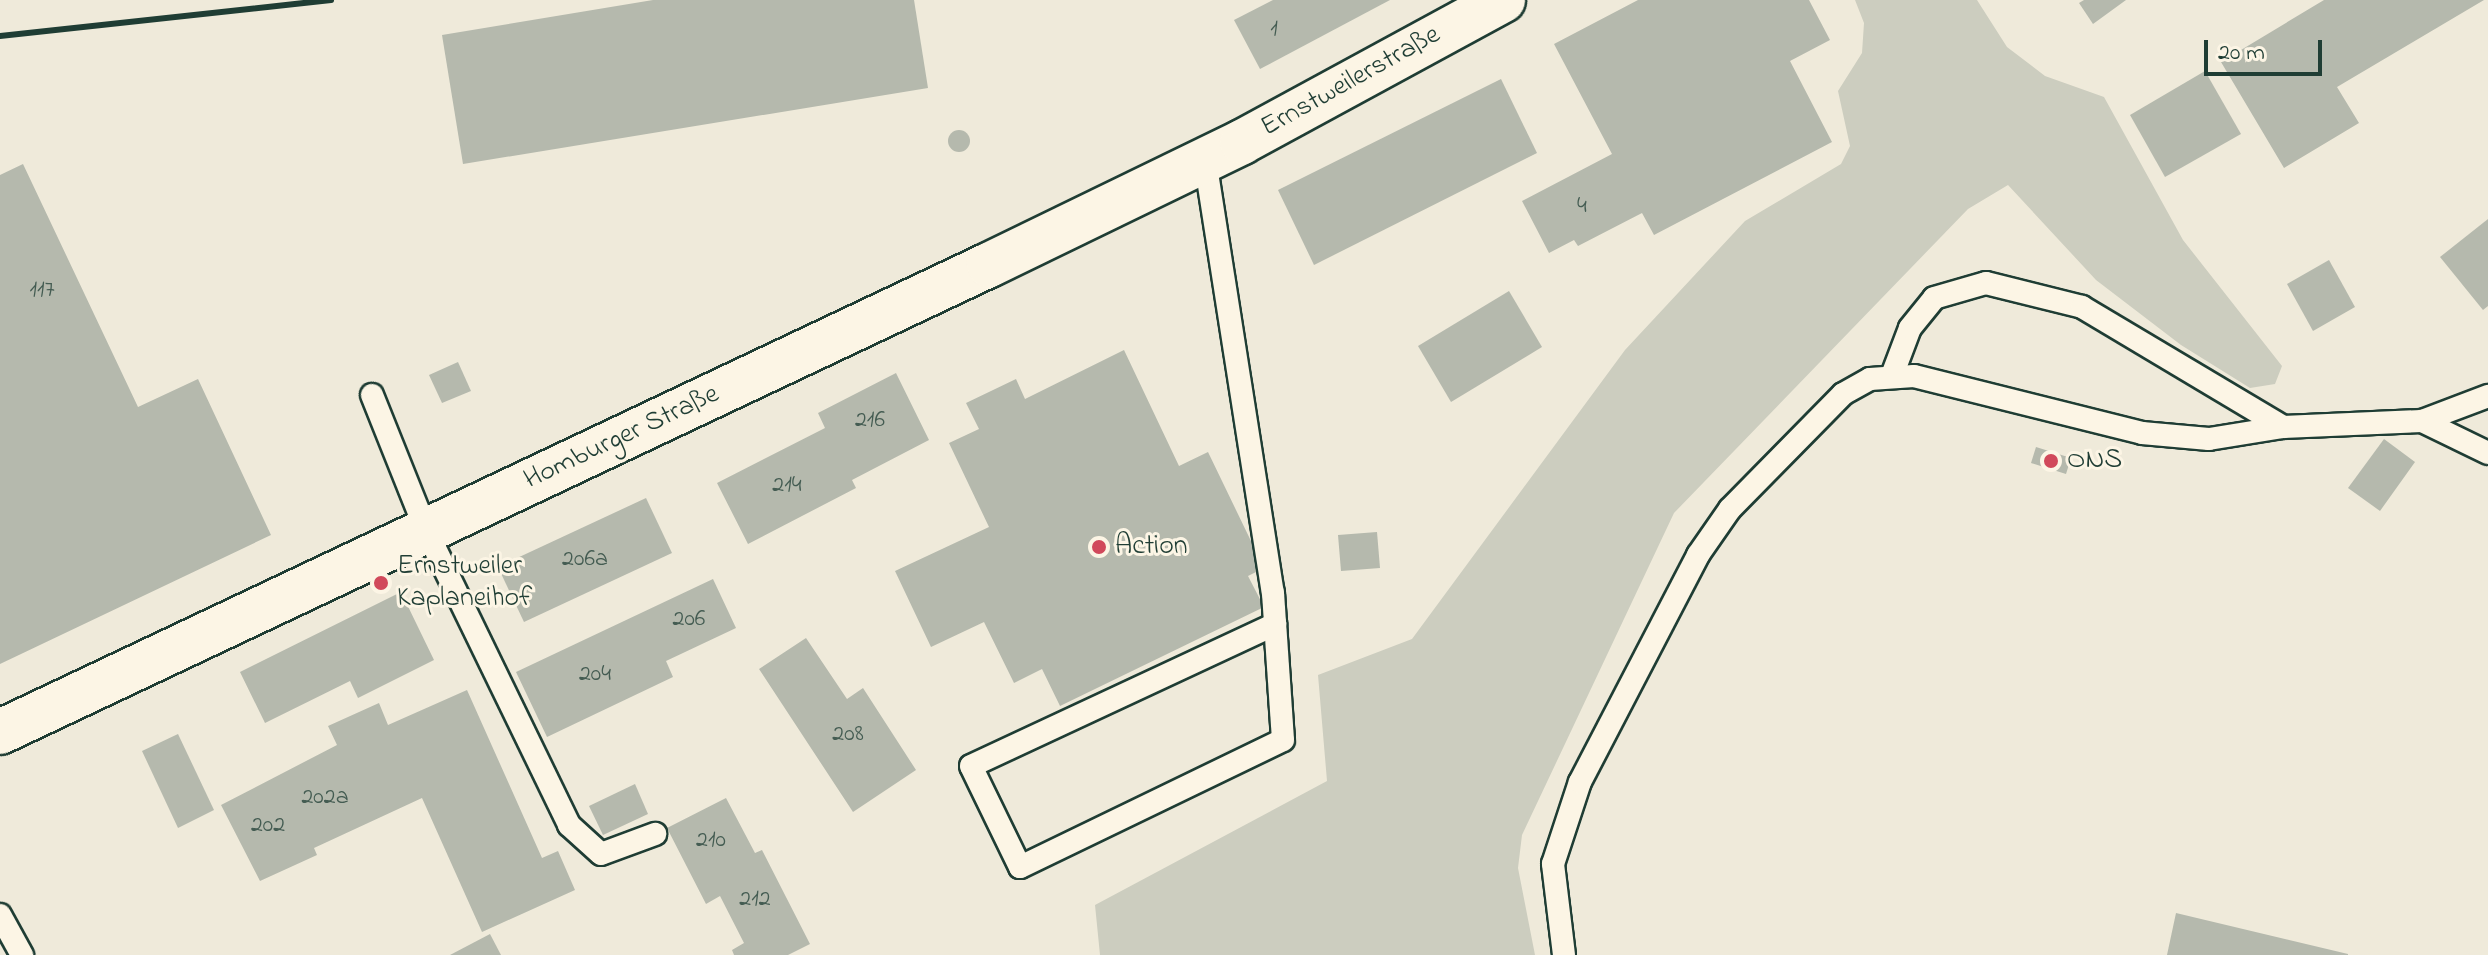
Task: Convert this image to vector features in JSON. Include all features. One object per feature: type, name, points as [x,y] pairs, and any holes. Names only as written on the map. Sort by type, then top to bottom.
[{"type":"main road","name":"Ernstweilerstraße","points":[[1223,151],[1503,0]]},
{"type":"main road","name":"Homburger Straße","points":[[0,732],[1223,151]]},
{"type":"lane","points":[[1223,151],[1275,624],[1283,740],[1020,867],[971,766],[1275,624]]},
{"type":"lane","points":[[1893,373],[1910,328],[1934,298],[1986,283],[2082,307],[2283,427]]},
{"type":"lane","points":[[1564,955],[1553,864],[1580,782],[1671,601],[1730,509],[1843,394],[1893,373],[2142,433],[2209,439],[2283,427],[2422,421],[2488,396]]},
{"type":"lane","points":[[372,395],[426,530],[569,825],[601,854],[655,834]]},
{"type":"lane","points":[[2422,421],[2488,453]]},
{"type":"lane","points":[[0,915],[22,955]]},
{"type":"shaded area","points":[[1855,0],[1977,0],[2007,47],[2045,76],[2104,97],[2183,240],[2282,366],[2275,384],[2250,388],[2181,345],[2096,280],[2008,185],[1968,209],[1674,513],[1522,835],[1518,868],[1535,955],[1100,955],[1095,905],[1327,781],[1318,675],[1412,639],[1625,350],[1745,221],[1841,164],[1850,146],[1838,91],[1862,53],[1864,23]]},
{"type":"building","points":[[653,0],[914,0],[928,88],[463,164],[442,35]]},
{"type":"building","points":[[1273,0],[1390,0],[1260,69],[1234,20]]},
{"type":"building","points":[[1638,0],[1809,0],[1830,40],[1790,61],[1832,142],[1654,235],[1642,213],[1578,246],[1574,240],[1549,253],[1522,201],[1612,154],[1554,44]]},
{"type":"building","points":[[2084,0],[2126,0],[2093,24],[2079,3]]},
{"type":"building","points":[[2324,0],[2484,0],[2337,87],[2359,123],[2284,168],[2221,62]]},
{"type":"building","points":[[2205,71],[2241,134],[2165,177],[2130,115]]},
{"type":"building","points":[[1501,79],[1537,153],[1314,265],[1278,190]]},
{"type":"building","points":[[959,130],[967,133],[970,141],[967,149],[959,152],[951,149],[948,141],[951,133]]},
{"type":"building","points":[[23,164],[138,407],[198,379],[271,535],[0,664],[0,175]]},
{"type":"building","points":[[2488,219],[2488,306],[2483,310],[2440,257]]},
{"type":"building","points":[[2329,260],[2355,307],[2313,331],[2287,284]]},
{"type":"building","points":[[1509,291],[1542,347],[1451,402],[1418,346]]},
{"type":"building","name":"Action","points":[[1124,350],[1179,466],[1208,452],[1264,568],[1248,576],[1264,607],[1060,706],[1042,669],[1014,683],[984,622],[931,647],[895,571],[989,527],[949,443],[979,429],[966,403],[1016,379],[1025,399]]},
{"type":"building","points":[[458,362],[471,391],[442,403],[429,375]]},
{"type":"building","points":[[896,373],[929,440],[852,480],[856,488],[748,544],[717,483],[825,428],[818,413]]},
{"type":"building","points":[[2384,439],[2415,462],[2380,511],[2348,488]]},
{"type":"building","name":"ONS","points":[[2036,447],[2071,458],[2066,474],[2031,463]]},
{"type":"building","points":[[646,498],[672,553],[524,622],[498,567]]},
{"type":"building","points":[[1377,532],[1380,568],[1341,571],[1338,535]]},
{"type":"building","points":[[713,579],[736,628],[666,661],[673,677],[547,737],[516,672]]},
{"type":"building","points":[[401,592],[434,660],[358,698],[350,681],[265,723],[240,672]]},
{"type":"building","points":[[806,638],[847,699],[863,688],[916,770],[853,812],[759,669]]},
{"type":"building","points":[[467,690],[542,858],[558,851],[575,890],[482,932],[422,798],[314,848],[317,855],[260,881],[221,805],[337,745],[328,726],[379,703],[388,725]]},
{"type":"building","points":[[178,734],[214,810],[178,828],[142,751]]},
{"type":"building","points":[[635,784],[648,814],[603,835],[589,806]]},
{"type":"building","points":[[726,798],[755,853],[762,850],[810,944],[788,955],[734,955],[732,950],[744,943],[720,896],[706,904],[667,828]]},
{"type":"building","points":[[2176,913],[2348,954],[2348,955],[2167,955]]},
{"type":"building","points":[[490,934],[501,955],[450,955]]},
{"type":"railway","points":[[0,36],[331,0]]},
{"type":"place","name":"ONS","points":[[2051,461]]},
{"type":"place","name":"Action","points":[[1099,547]]},
{"type":"place","name":"Ernstweiler Kaplaneihof","points":[[381,583]]}]
